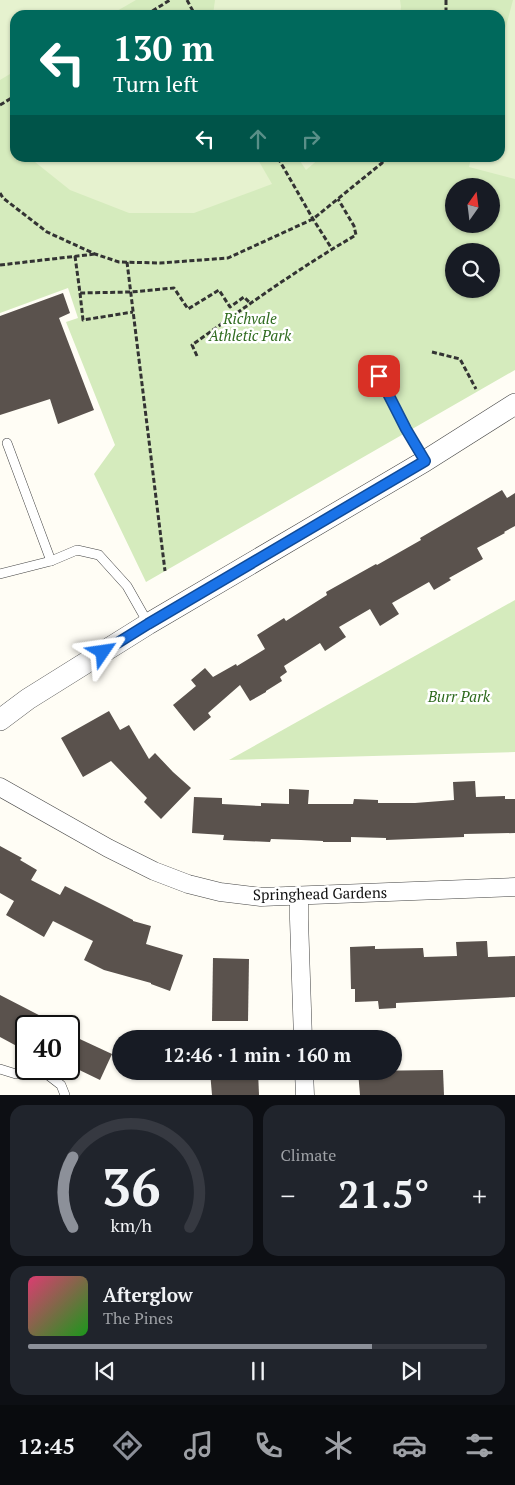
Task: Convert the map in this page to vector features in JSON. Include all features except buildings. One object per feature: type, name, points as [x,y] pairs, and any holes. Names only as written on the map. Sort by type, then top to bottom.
[{"type":"street","points":[[0,720],[28,699],[148,624],[425,461],[515,404]]},
{"type":"street","name":"Springhead Gardens","points":[[0,787],[116,852],[154,871],[188,884],[220,892],[261,897],[515,887]]},
{"type":"street","points":[[300,896],[299,926],[303,1030]]},
{"type":"street","points":[[304,1080],[305,1095]]},
{"type":"lane","points":[[379,376],[425,461]]},
{"type":"lane","points":[[6,443],[51,561]]},
{"type":"lane","points":[[0,574],[51,561],[76,550],[99,555],[127,586],[148,624]]},
{"type":"lane","points":[[0,1070],[16,1074],[48,1075],[61,1085],[65,1095]]},
{"type":"path","points":[[154,10],[170,0]]},
{"type":"path","points":[[280,162],[332,249]]},
{"type":"path","points":[[0,193],[3,198],[47,232],[95,254],[119,262],[160,263],[228,258],[313,219],[382,162]]},
{"type":"path","points":[[197,356],[192,345],[250,303],[332,249],[356,236],[354,226],[338,199]]},
{"type":"path","points":[[0,265],[95,254]]},
{"type":"path","points":[[75,256],[83,320],[133,312]]},
{"type":"path","points":[[127,262],[165,571]]},
{"type":"path","points":[[80,293],[131,292],[174,288],[188,308],[219,290],[230,307],[244,297],[250,303]]},
{"type":"path","points":[[432,352],[460,359],[476,389]]},
{"type":"green space","name":"Richvale Athletic Park","points":[[0,0],[515,0],[515,370],[146,582],[94,474],[115,445],[66,322],[78,318],[68,288],[0,313]]},
{"type":"green space","points":[[0,0],[136,0],[119,10],[10,10],[10,74],[0,80]]},
{"type":"green space","points":[[215,0],[400,0],[401,7],[401,10],[214,10]]},
{"type":"green space","points":[[513,0],[515,0],[515,179],[469,167],[470,162],[505,162],[505,30]]},
{"type":"green space","points":[[35,162],[259,162],[272,184],[194,213],[129,213],[70,190]]},
{"type":"green space","points":[[301,162],[315,162],[306,170]]},
{"type":"green space","name":"Burr Park","points":[[515,600],[515,752],[229,760]]},
{"type":"route","points":[[103,652],[425,461],[379,376]]}]
